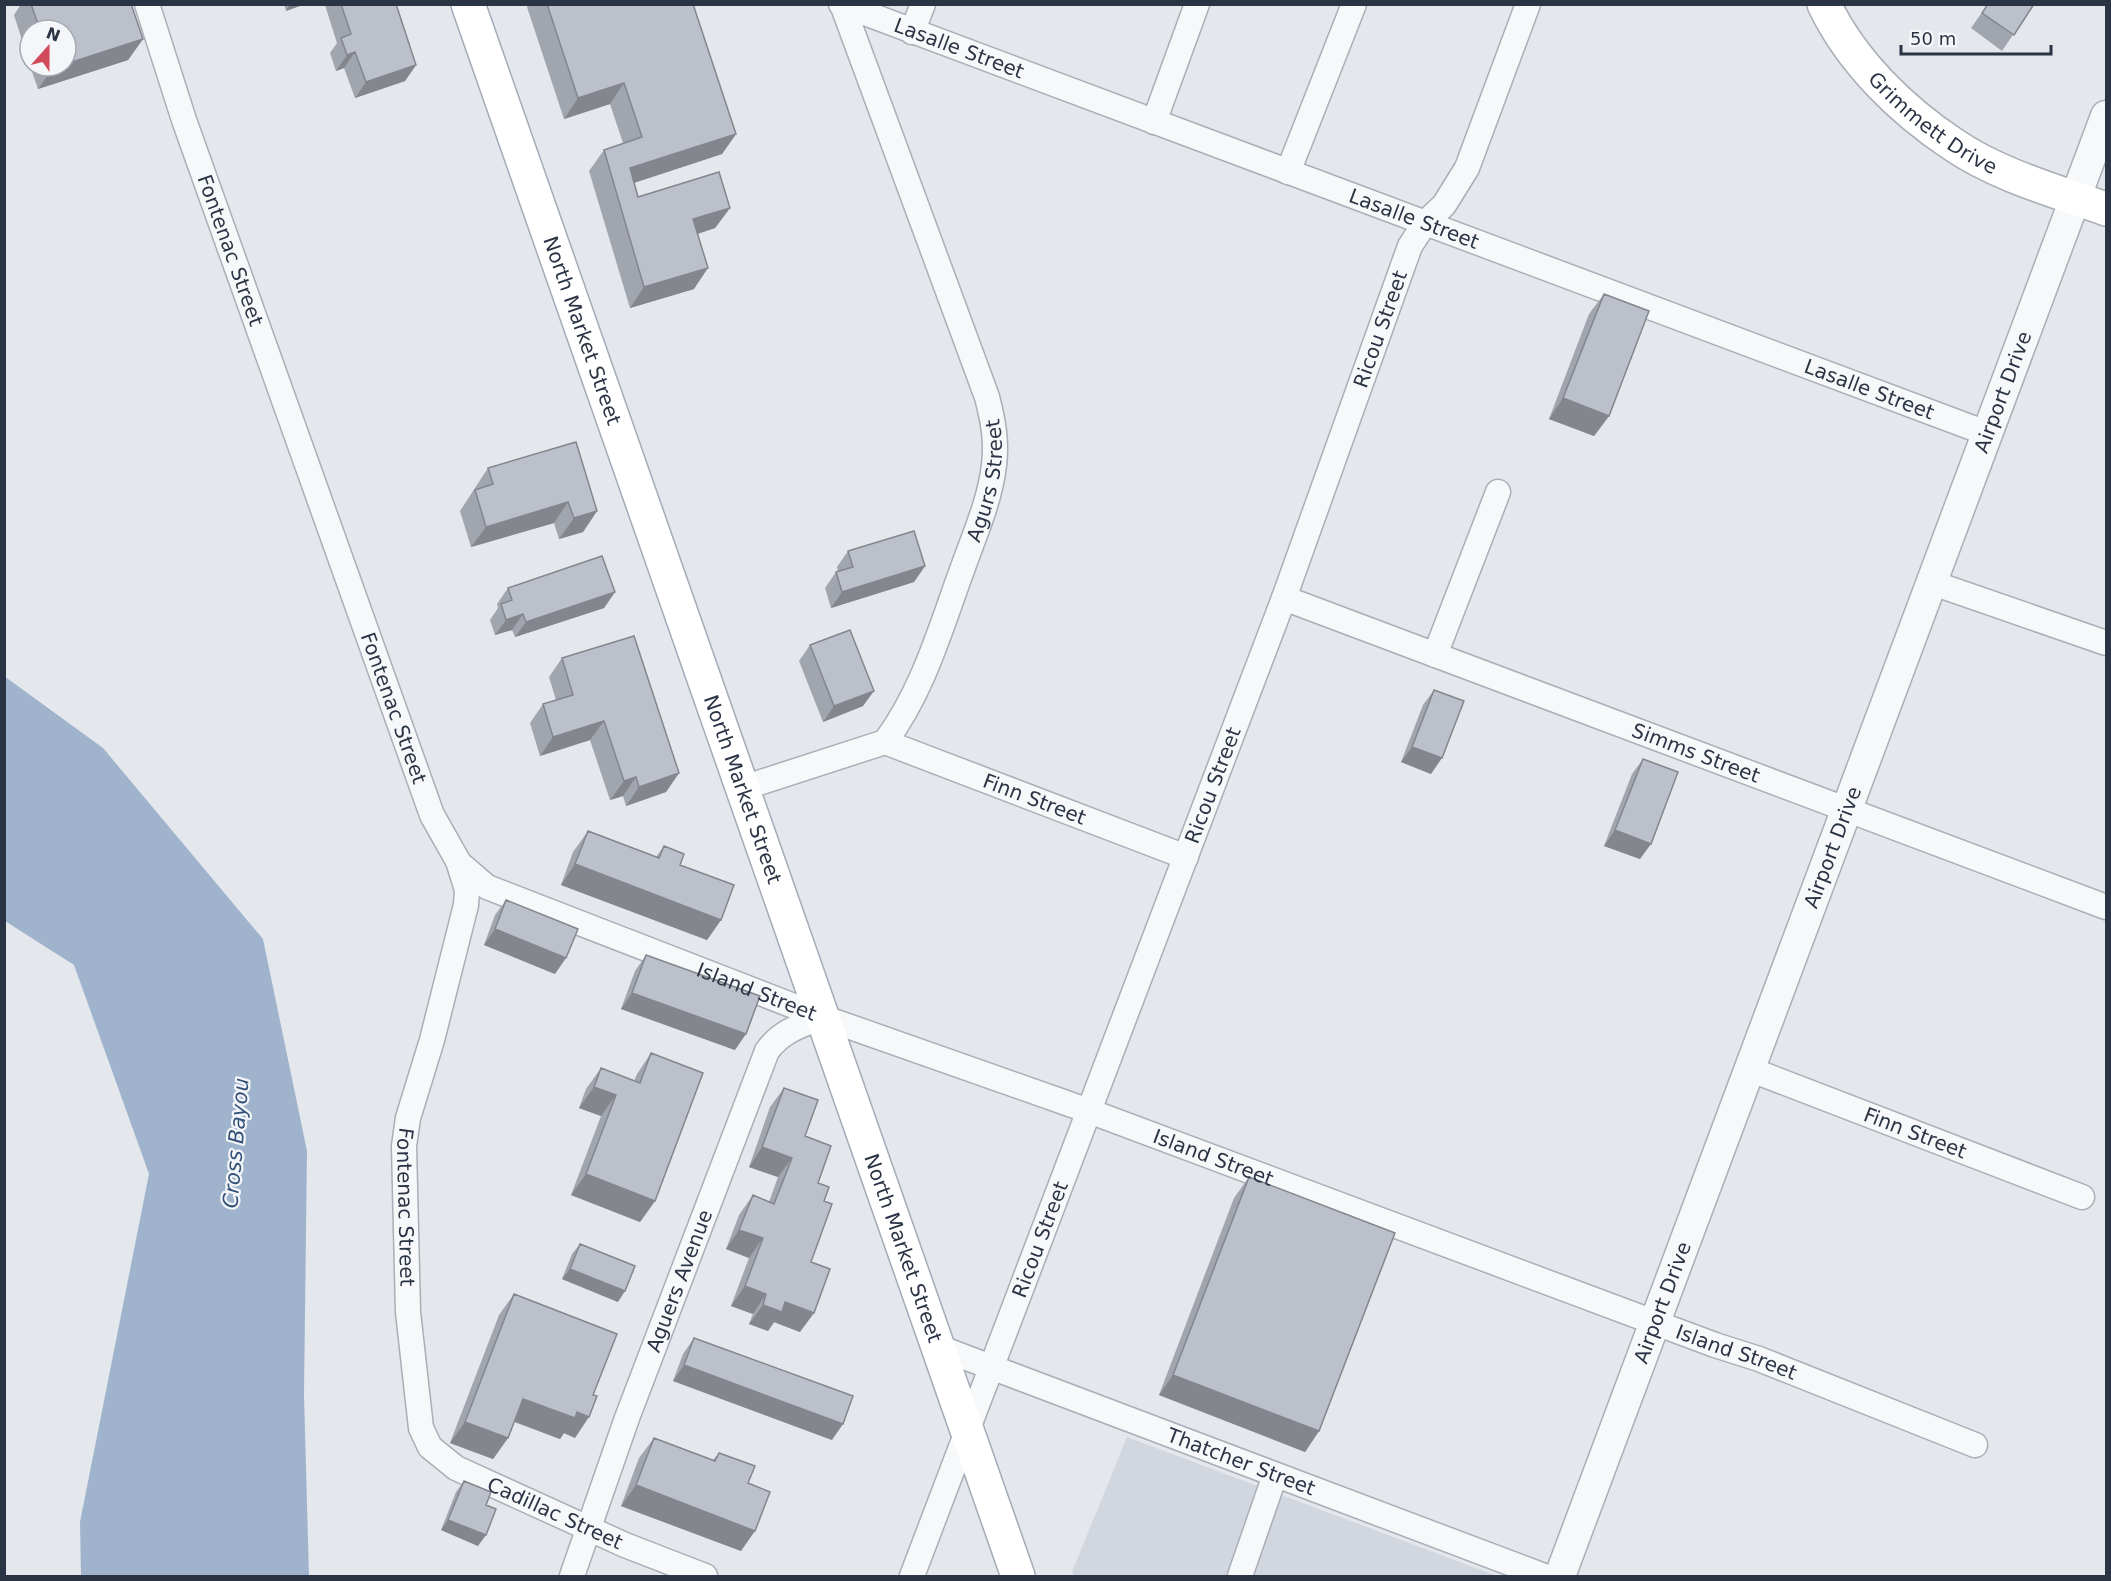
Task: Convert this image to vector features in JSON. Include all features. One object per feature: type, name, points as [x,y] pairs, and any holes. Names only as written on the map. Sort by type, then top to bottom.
[{"type":"main road","name":"North Market Street","points":[[468,4],[1018,1576]]},
{"type":"main road","name":"Grimmett Drive","points":[[1824,4],[1871,76],[1907,109],[1954,146],[2000,168],[2106,209]]},
{"type":"street","name":"Fontenac Street","points":[[147,4],[184,120],[432,814],[458,861],[465,880],[466,905],[432,1040],[408,1118],[404,1146],[408,1312],[422,1428]]},
{"type":"street","points":[[912,32],[923,4]]},
{"type":"street","points":[[1154,122],[1197,4]]},
{"type":"street","points":[[1288,172],[1354,4]]},
{"type":"street","name":"Ricou Street","points":[[912,1576],[1284,598],[1410,246],[1425,223],[1444,205],[1467,168],[1528,4]]},
{"type":"street","name":"Lasalle Street","points":[[841,5],[1986,433]]},
{"type":"street","name":"Agurs Street","points":[[841,5],[987,397],[995,438],[995,464],[985,508],[922,680],[904,715],[885,742]]},
{"type":"street","name":"Airport Drive","points":[[1560,1576],[2106,116]]},
{"type":"street","points":[[1435,655],[1498,492]]},
{"type":"street","points":[[1930,582],[2106,643]]},
{"type":"street","name":"Simms Street","points":[[1284,598],[2106,907]]},
{"type":"street","points":[[743,788],[885,742]]},
{"type":"street","name":"Finn Street","points":[[885,742],[1186,857]]},
{"type":"street","name":"Island Street","points":[[458,861],[487,887],[822,1017],[1089,1111],[1760,1359],[1975,1445]]},
{"type":"street","name":"Aguers Avenue","points":[[572,1576],[627,1418],[767,1052],[777,1038],[787,1031],[822,1017]]},
{"type":"street","name":"Finn Street","points":[[1749,1069],[2082,1197]]},
{"type":"street","name":"Thatcher Street","points":[[938,1347],[1545,1576]]},
{"type":"street","name":"Cadillac Street","points":[[422,1428],[430,1447],[456,1468],[589,1528],[705,1576]]},
{"type":"street","points":[[1240,1576],[1275,1475]]},
{"type":"shaded area","points":[[1127,1437],[1497,1576],[1074,1576],[1072,1572]]},
{"type":"water","name":"Cross Bayou","points":[[4,676],[103,748],[263,939],[307,1151],[304,1395],[309,1576],[81,1576],[80,1522],[149,1174],[74,965],[5,921]]},
{"type":"building","points":[[31,4],[131,4],[143,39],[78,60],[78,18],[36,18]]},
{"type":"building","points":[[341,4],[396,4],[416,65],[366,82],[355,52],[347,55],[341,38],[351,34]]},
{"type":"building","points":[[547,4],[693,4],[736,134],[630,168],[638,197],[719,172],[730,208],[693,219],[708,268],[644,287],[604,150],[642,137],[624,83],[578,98]]},
{"type":"building","points":[[1988,4],[2034,4],[2014,35],[1982,13]]},
{"type":"building","points":[[1604,294],[1649,311],[1609,416],[1563,398]]},
{"type":"building","points":[[576,442],[597,511],[574,518],[568,502],[486,527],[475,490],[493,484],[488,468]]},
{"type":"building","points":[[914,531],[925,566],[842,592],[836,572],[853,567],[848,551]]},
{"type":"building","points":[[602,556],[615,592],[526,622],[523,614],[506,620],[501,604],[512,600],[508,588]]},
{"type":"building","points":[[850,630],[874,691],[834,706],[810,645]]},
{"type":"building","points":[[634,636],[679,773],[639,787],[636,777],[624,781],[604,721],[553,737],[543,704],[573,695],[562,658]]},
{"type":"building","points":[[1434,690],[1464,701],[1442,758],[1412,747]]},
{"type":"building","points":[[1643,759],[1678,772],[1651,844],[1615,830]]},
{"type":"building","points":[[588,831],[659,858],[664,846],[684,854],[680,865],[734,885],[721,920],[575,864]]},
{"type":"building","points":[[506,900],[578,929],[566,958],[495,929]]},
{"type":"building","points":[[646,955],[760,996],[746,1034],[632,993]]},
{"type":"building","points":[[651,1053],[703,1073],[655,1201],[586,1174],[616,1095],[594,1087],[601,1068],[640,1083]]},
{"type":"building","points":[[784,1088],[818,1100],[805,1136],[831,1146],[818,1183],[829,1187],[824,1201],[832,1204],[811,1262],[830,1269],[814,1313],[785,1302],[782,1312],[763,1305],[766,1294],[745,1286],[763,1238],[739,1230],[753,1195],[774,1204],[792,1158],[762,1147]]},
{"type":"building","points":[[1249,1177],[1395,1233],[1319,1431],[1173,1375]]},
{"type":"building","points":[[580,1244],[635,1266],[625,1291],[570,1269]]},
{"type":"building","points":[[514,1294],[617,1334],[593,1395],[597,1396],[589,1417],[577,1412],[575,1418],[523,1399],[508,1438],[465,1422]]},
{"type":"building","points":[[694,1338],[853,1396],[843,1424],[684,1365]]},
{"type":"building","points":[[654,1438],[715,1461],[719,1453],[755,1466],[748,1483],[770,1492],[755,1531],[636,1485]]},
{"type":"building","points":[[464,1481],[491,1492],[486,1505],[496,1509],[486,1535],[448,1520]]}]
